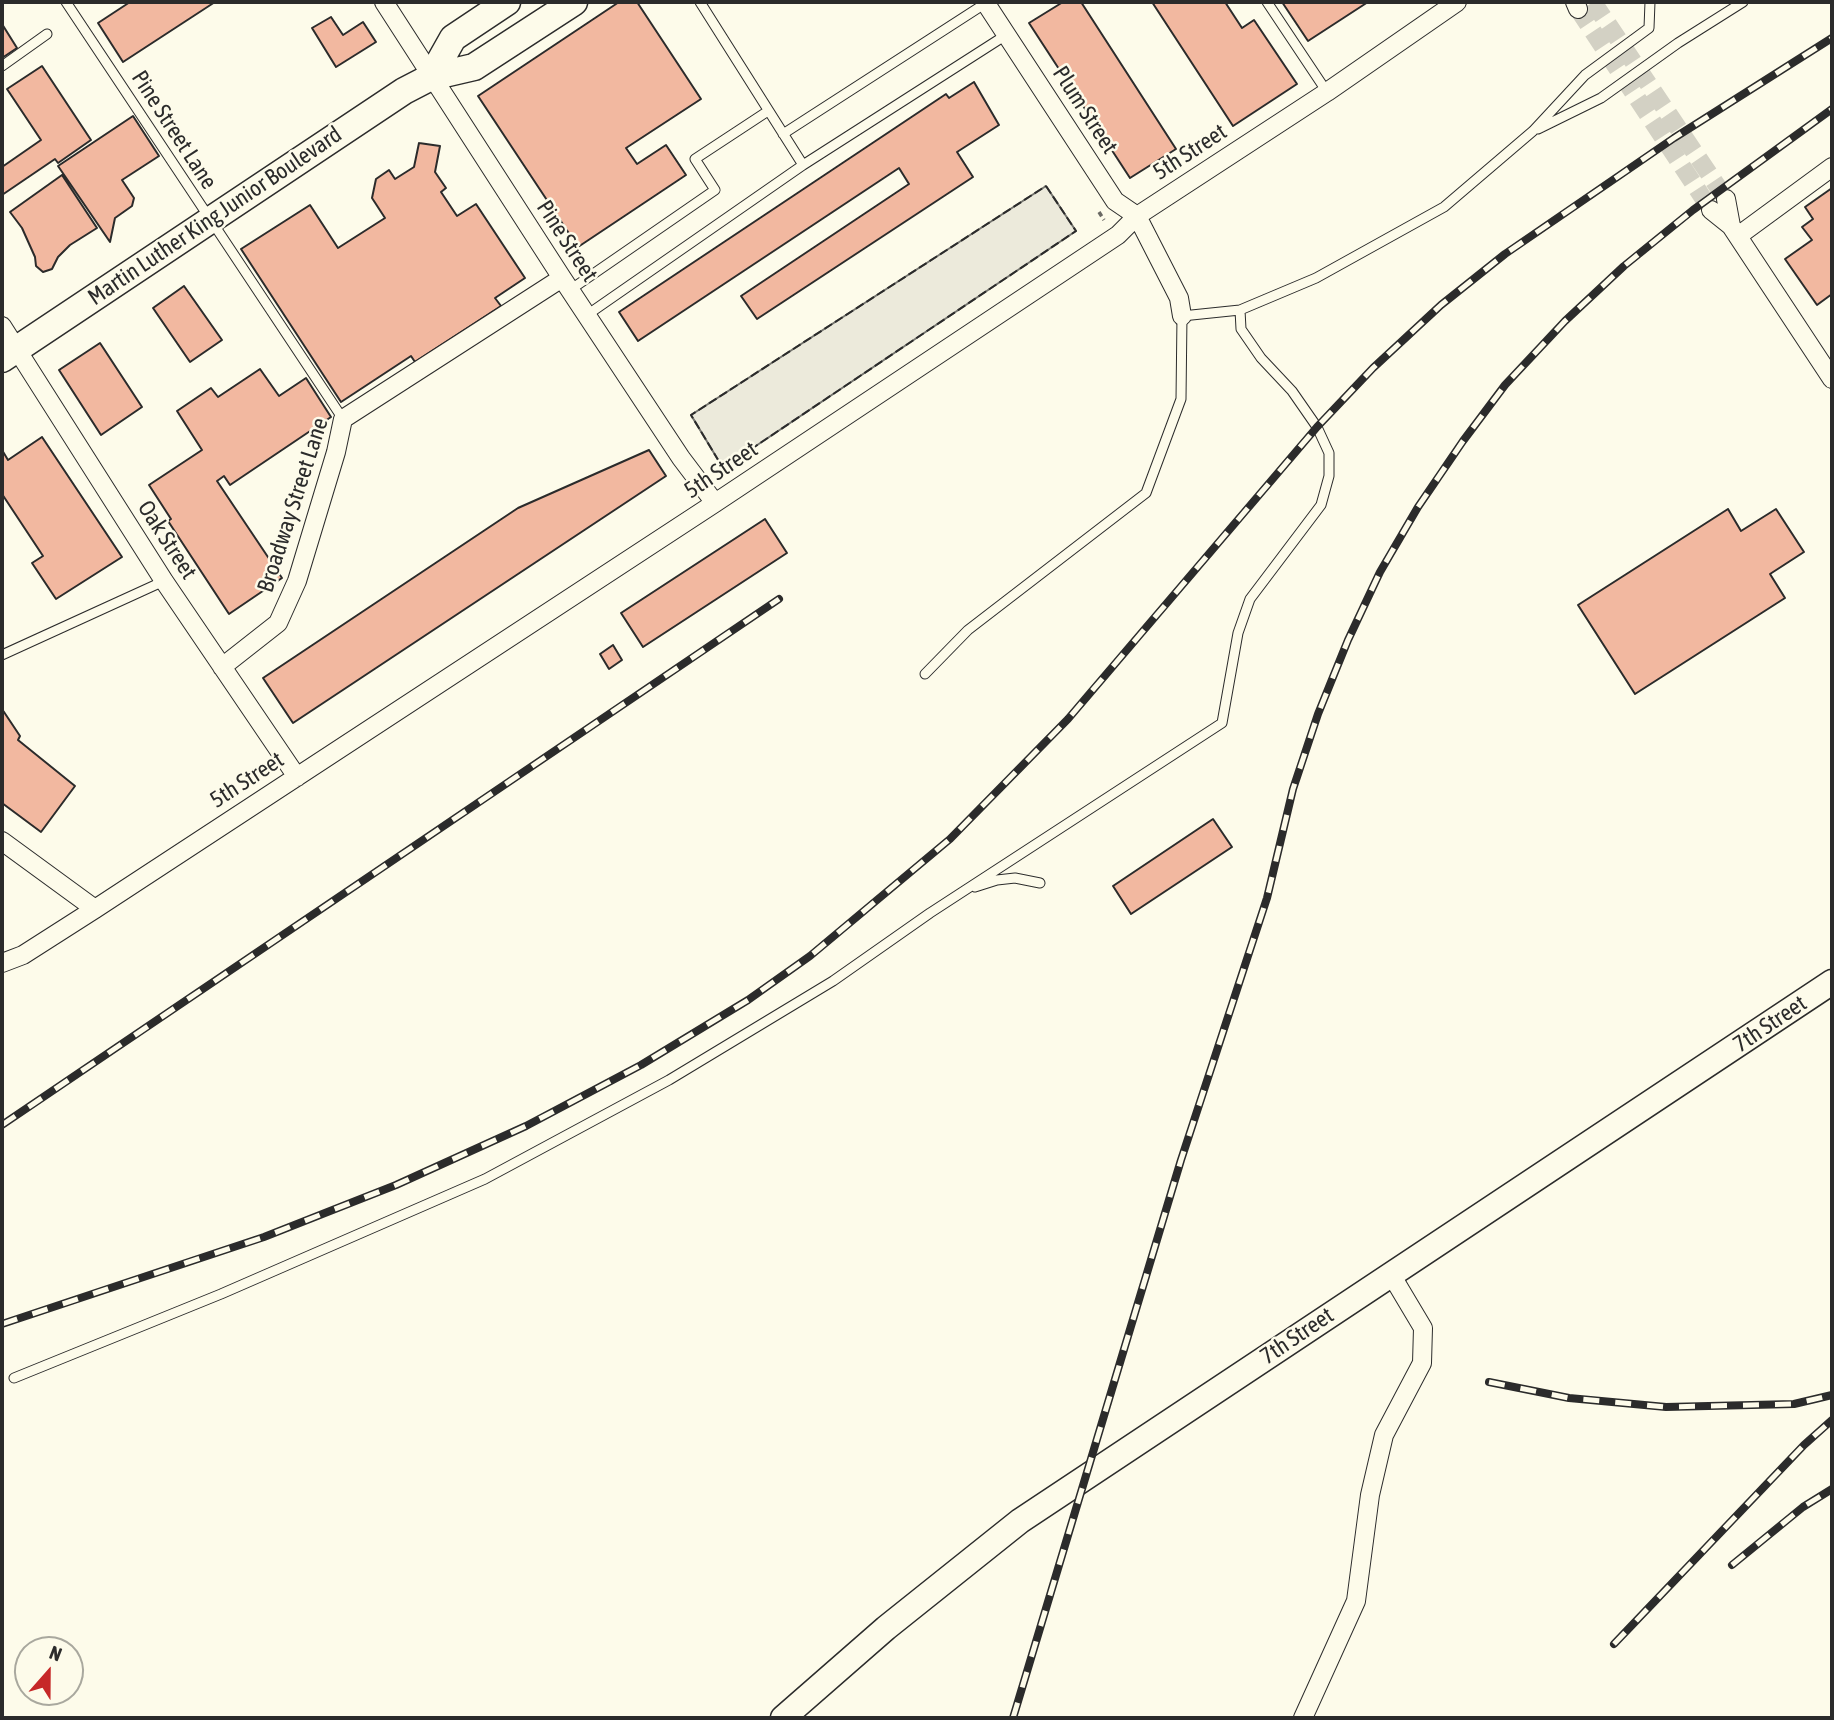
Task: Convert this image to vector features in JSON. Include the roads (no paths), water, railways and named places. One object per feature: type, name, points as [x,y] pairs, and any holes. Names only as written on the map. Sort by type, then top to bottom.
[{"type":"main road","points":[[431,77],[453,38],[507,2]]},
{"type":"main road","name":"Martin Luther King Junior Boulevard","points":[[9,354],[404,91],[431,77],[474,66],[574,2]]},
{"type":"street","name":"Pine Street","points":[[384,2],[566,284],[681,457],[715,503]]},
{"type":"street","name":"5th Street","points":[[2,963],[23,955],[95,909],[715,503],[1118,235],[1137,216],[1327,92],[1457,2]]},
{"type":"street","name":"Plum Street","points":[[986,3],[1115,201],[1137,216],[1179,298],[1182,316]]},
{"type":"street","points":[[1734,231],[1832,167]]},
{"type":"street","points":[[1726,199],[1734,231]]},
{"type":"street","points":[[1711,210],[1734,231],[1829,366]]},
{"type":"street","name":"Broadway Street Lane","points":[[222,667],[278,623],[298,581],[343,419],[566,284]]},
{"type":"street","name":"Oak Street","points":[[2,326],[9,354],[297,777]]},
{"type":"street","points":[[2,841],[95,909]]},
{"type":"street","name":"7th Street","points":[[783,1718],[886,1628],[1020,1521],[1832,982]]},
{"type":"street","points":[[1303,1718],[1356,1601],[1370,1495],[1384,1435],[1422,1363],[1423,1328],[1392,1276]]},
{"type":"lane","name":"Pine Street Lane","points":[[66,2],[343,419]]},
{"type":"lane","points":[[700,2],[803,165]]},
{"type":"lane","points":[[1267,2],[1327,92]]},
{"type":"lane","points":[[925,674],[968,630],[1146,493],[1181,399],[1182,316],[1240,310],[1316,278],[1444,207],[1533,131],[1585,75],[1649,28],[1650,2]]},
{"type":"lane","points":[[1533,131],[1601,98],[1678,43],[1743,2]]},
{"type":"lane","points":[[783,134],[986,3]]},
{"type":"lane","points":[[2,66],[47,34]]},
{"type":"lane","points":[[587,315],[803,165],[1006,35]]},
{"type":"lane","points":[[566,284],[715,190],[695,159],[768,111]]},
{"type":"lane","points":[[14,1378],[221,1294],[485,1180],[669,1080],[833,981],[964,891],[1222,723],[1238,633],[1250,599],[1321,505],[1329,476],[1329,453],[1317,426],[1292,391],[1261,358],[1241,329],[1240,310]]},
{"type":"lane","points":[[2,654],[164,582]]},
{"type":"lane","points":[[964,891],[998,880],[1015,878],[1040,883]]},
{"type":"tunnel","points":[[1593,2],[1726,199]]},
{"type":"tunnel","points":[[1578,9],[1711,210]]},
{"type":"railway","points":[[2,1324],[264,1237],[396,1185],[526,1126],[641,1065],[748,1000],[810,956],[950,839],[1068,719],[1317,427],[1373,368],[1441,305],[1505,254],[1674,138],[1832,38]]},
{"type":"railway","points":[[1013,1718],[1181,1160],[1267,898],[1293,789],[1318,714],[1348,640],[1380,572],[1418,507],[1463,441],[1505,385],[1565,321],[1624,266],[1693,210],[1832,109]]},
{"type":"railway","points":[[2,1125],[779,599]]},
{"type":"railway","points":[[1489,1382],[1569,1398],[1666,1407],[1794,1404],[1832,1395]]},
{"type":"railway","points":[[1614,1644],[1804,1445],[1832,1420]]},
{"type":"railway","points":[[1732,1565],[1803,1507],[1832,1489]]}]
